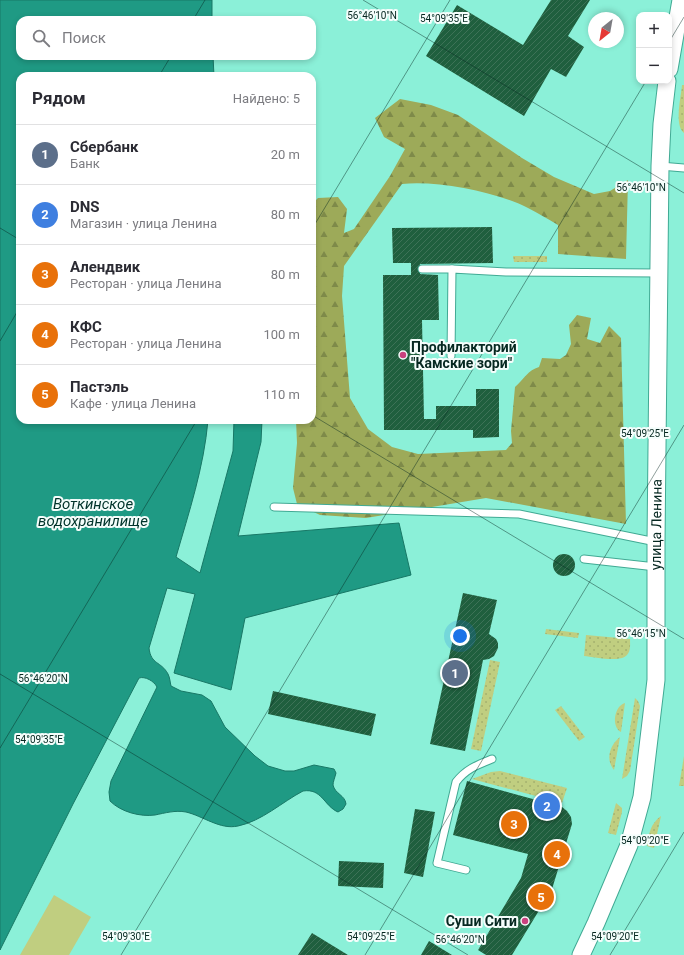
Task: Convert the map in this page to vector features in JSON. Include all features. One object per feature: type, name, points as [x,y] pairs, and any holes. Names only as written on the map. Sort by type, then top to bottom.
[{"type":"street","points":[[672,50],[681,0]]},
{"type":"street","name":"улица Ленина","points":[[581,955],[629,845],[642,798],[656,680],[660,166],[662,124],[667,84]]},
{"type":"lane","points":[[660,166],[684,168]]},
{"type":"lane","points":[[422,269],[510,272],[659,273]]},
{"type":"lane","points":[[451,356],[452,269]]},
{"type":"lane","points":[[274,507],[519,514],[656,542]]},
{"type":"lane","points":[[584,559],[656,567]]},
{"type":"lane","points":[[466,870],[437,863],[456,782],[462,774],[477,765],[492,759]]},
{"type":"shaded area","points":[[682,85],[684,85],[684,133],[679,124]]},
{"type":"shaded area","points":[[513,256],[547,256],[547,262],[514,262]]},
{"type":"shaded area","points":[[546,629],[579,633],[578,638],[545,634]]},
{"type":"shaded area","points":[[586,635],[630,639],[629,652],[627,655],[619,659],[584,656]]},
{"type":"shaded area","points":[[490,660],[500,662],[481,751],[471,749]]},
{"type":"shaded area","points":[[635,698],[640,706],[630,771],[627,776],[622,779]]},
{"type":"shaded area","points":[[625,703],[621,732],[616,726],[615,717],[618,708]]},
{"type":"shaded area","points":[[561,706],[585,737],[579,741],[555,710]]},
{"type":"shaded area","points":[[620,737],[614,770],[611,766],[609,757],[611,748]]},
{"type":"shaded area","points":[[684,756],[684,786],[679,786]]},
{"type":"shaded area","points":[[500,771],[567,788],[562,803],[472,779],[491,772]]},
{"type":"shaded area","points":[[616,803],[622,808],[622,812],[616,835],[608,833]]},
{"type":"shaded area","points":[[661,816],[654,848],[647,846],[649,833],[652,826]]},
{"type":"shaded area","points":[[54,895],[91,917],[69,955],[20,955]]},
{"type":"green space","points":[[400,99],[431,105],[458,115],[522,158],[554,177],[594,194],[610,191],[628,180],[626,259],[558,254],[558,225],[515,202],[466,188],[416,183],[402,184],[344,266],[342,296],[350,398],[368,429],[392,447],[418,454],[506,450],[512,443],[511,431],[515,387],[535,368],[539,367],[542,358],[560,359],[566,355],[571,344],[569,325],[577,315],[591,318],[587,339],[600,343],[609,326],[621,338],[626,524],[486,498],[366,518],[320,515],[297,504],[293,488],[297,443],[296,424],[316,424],[316,200],[318,198],[338,197],[347,209],[344,233],[354,229],[390,176],[405,149],[384,137],[375,118]]},
{"type":"water","name":"Воткинское водохранилище","points":[[0,0],[212,0],[212,16],[16,16],[16,60],[213,60],[214,72],[16,72],[16,424],[208,424],[200,472],[176,557],[200,573],[233,451],[234,424],[262,424],[261,442],[238,536],[399,523],[411,575],[245,618],[231,690],[174,673],[195,594],[167,588],[149,648],[154,660],[168,674],[171,686],[181,691],[202,695],[211,701],[225,727],[255,756],[268,766],[285,771],[294,771],[314,765],[334,769],[336,773],[333,785],[334,788],[344,798],[346,804],[343,809],[338,812],[329,806],[315,792],[303,791],[272,811],[247,824],[231,827],[182,811],[155,815],[143,815],[125,811],[114,805],[110,801],[109,792],[111,781],[157,687],[149,680],[139,678],[73,804],[0,950]]},
{"type":"building","points":[[551,0],[590,0],[568,36],[584,47],[566,77],[551,69],[524,116],[426,56],[457,5],[523,45]]},
{"type":"building","name":"Профилакторий \"Камские зори\"","points":[[492,227],[493,263],[420,264],[420,274],[438,275],[439,320],[422,320],[424,419],[436,419],[436,406],[476,406],[476,389],[499,389],[499,437],[473,438],[473,430],[384,430],[383,275],[411,275],[411,263],[393,263],[392,228]]},
{"type":"building","points":[[564,554],[572,557],[575,565],[572,573],[564,576],[556,573],[553,565],[556,557]]},
{"type":"building","points":[[463,593],[497,600],[489,634],[496,639],[498,643],[498,648],[494,656],[483,660],[465,751],[430,744]]},
{"type":"building","points":[[273,691],[376,714],[371,736],[268,714]]},
{"type":"building","points":[[467,781],[562,807],[571,817],[572,824],[552,889],[512,955],[486,955],[478,950],[521,878],[528,854],[453,835]]},
{"type":"building","points":[[415,809],[435,812],[423,877],[404,873]]},
{"type":"building","points":[[339,861],[384,863],[383,888],[338,886]]},
{"type":"building","points":[[312,933],[348,955],[298,955]]},
{"type":"building","points":[[429,941],[452,955],[421,955]]},
{"type":"place","name":"Профилакторий \"Камские зори\"","points":[[403,355]]},
{"type":"place","name":"Сбербанк","points":[[455,673]]},
{"type":"place","name":"DNS","points":[[547,806]]},
{"type":"place","name":"Алендвик","points":[[514,824]]},
{"type":"place","name":"КФС","points":[[557,854]]},
{"type":"place","name":"Пастэль","points":[[541,897]]},
{"type":"place","name":"Суши Сити","points":[[525,921]]}]
